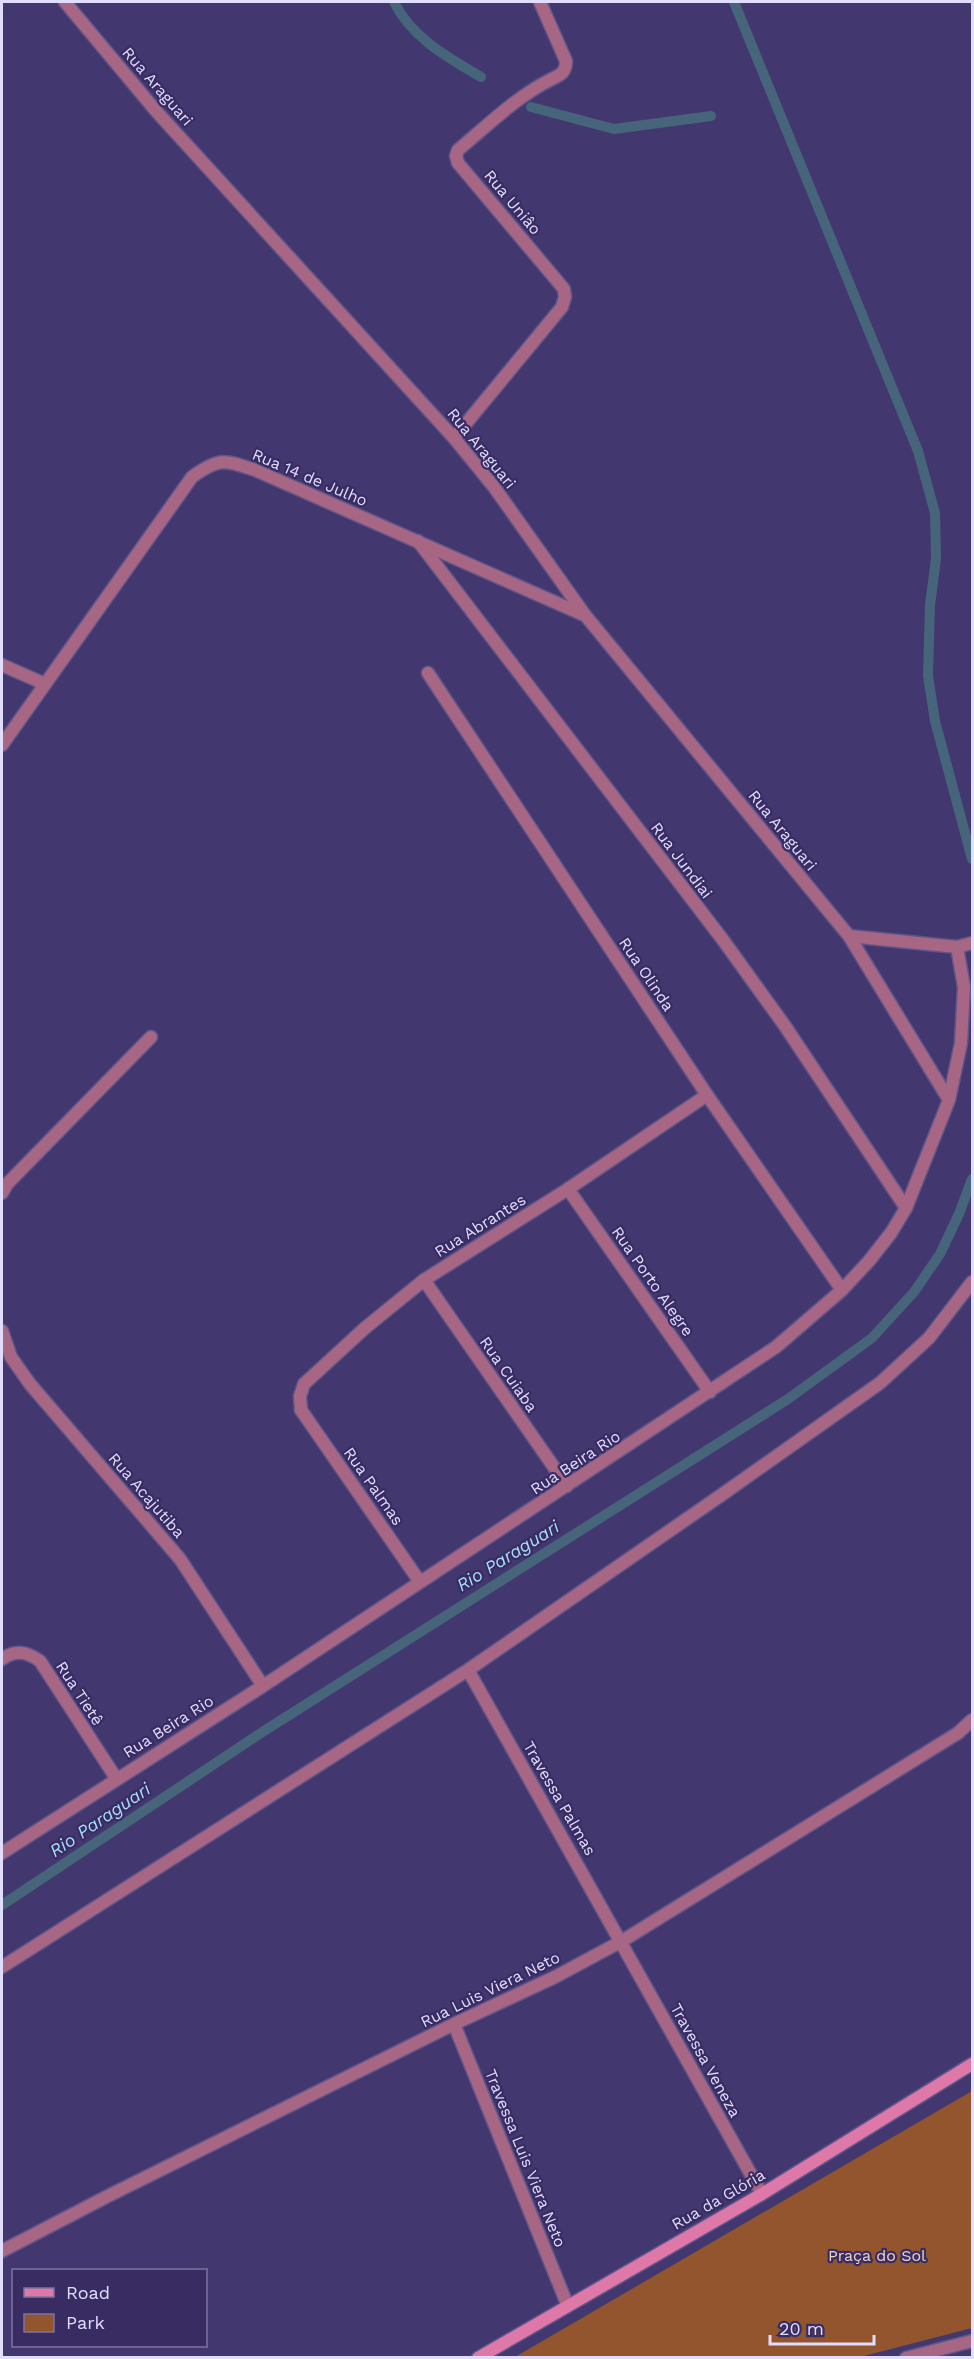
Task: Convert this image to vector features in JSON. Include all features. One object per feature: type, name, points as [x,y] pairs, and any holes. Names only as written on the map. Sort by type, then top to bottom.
[{"type":"main road","name":"Rua da Glória","points":[[478,2358],[567,2304],[762,2194],[972,2064]]},
{"type":"street","name":"Rua Araguari","points":[[65,2],[156,111],[454,438],[494,487],[585,615],[849,936],[949,1100]]},
{"type":"street","name":"Rua Uniâo","points":[[454,438],[562,307],[565,297],[564,289],[458,163],[456,156],[458,150],[526,93],[562,74],[566,68],[566,61],[540,2]]},
{"type":"street","name":"Rua 14 de Julho","points":[[2,745],[192,477],[208,466],[227,461],[255,471],[585,615]]},
{"type":"street","name":"Rua Jundiai","points":[[418,542],[723,940],[785,1026],[906,1208]]},
{"type":"street","points":[[2,664],[45,684]]},
{"type":"street","name":"Rua Olinda","points":[[428,673],[707,1095],[842,1290]]},
{"type":"street","points":[[849,936],[957,947],[972,944]]},
{"type":"street","name":"Rua Beira Rio","points":[[2,1853],[263,1686],[710,1392],[776,1347],[842,1290],[869,1262],[906,1208],[949,1100],[961,1043],[964,987],[957,947]]},
{"type":"street","points":[[2,1193],[7,1184],[151,1037]]},
{"type":"street","name":"Rua Abrantes","points":[[301,1410],[300,1396],[304,1384],[365,1328],[424,1280],[568,1189],[707,1095]]},
{"type":"street","name":"Rua Porto Alegre","points":[[568,1189],[710,1392]]},
{"type":"street","name":"Rua Cuiaba","points":[[424,1280],[567,1486]]},
{"type":"street","points":[[2,1967],[468,1670],[880,1383],[929,1338],[972,1282]]},
{"type":"street","name":"Rua Acajutiba","points":[[2,1331],[11,1357],[30,1384],[180,1559],[263,1686]]},
{"type":"street","name":"Rua Palmas","points":[[301,1410],[420,1582]]},
{"type":"street","name":"Rua Tietê","points":[[2,1659],[12,1652],[29,1654],[40,1661],[116,1778]]},
{"type":"street","name":"Travessa Palmas","points":[[468,1670],[622,1941]]},
{"type":"street","name":"Rua Luis Viera Neto","points":[[2,2251],[454,2024],[555,1977],[622,1941],[958,1733],[972,1720]]},
{"type":"street","name":"Travessa Veneza","points":[[622,1941],[762,2194]]},
{"type":"street","name":"Travessa Luis Viera Neto","points":[[454,2024],[567,2304]]},
{"type":"street","points":[[906,2358],[972,2341]]},
{"type":"green space","name":"Praça do Sol","points":[[972,2091],[972,2328],[860,2357],[515,2357]]},
{"type":"waterway","points":[[394,2],[410,26],[420,36],[443,54],[481,77]]},
{"type":"waterway","points":[[734,2],[918,451],[935,513],[936,559],[930,605],[928,676],[935,721],[972,859]]},
{"type":"waterway","points":[[531,107],[614,129],[711,116]]},
{"type":"waterway","name":"Rio Paraguari","points":[[2,1905],[264,1731],[788,1399],[872,1338],[914,1292],[940,1254],[972,1179]]}]
